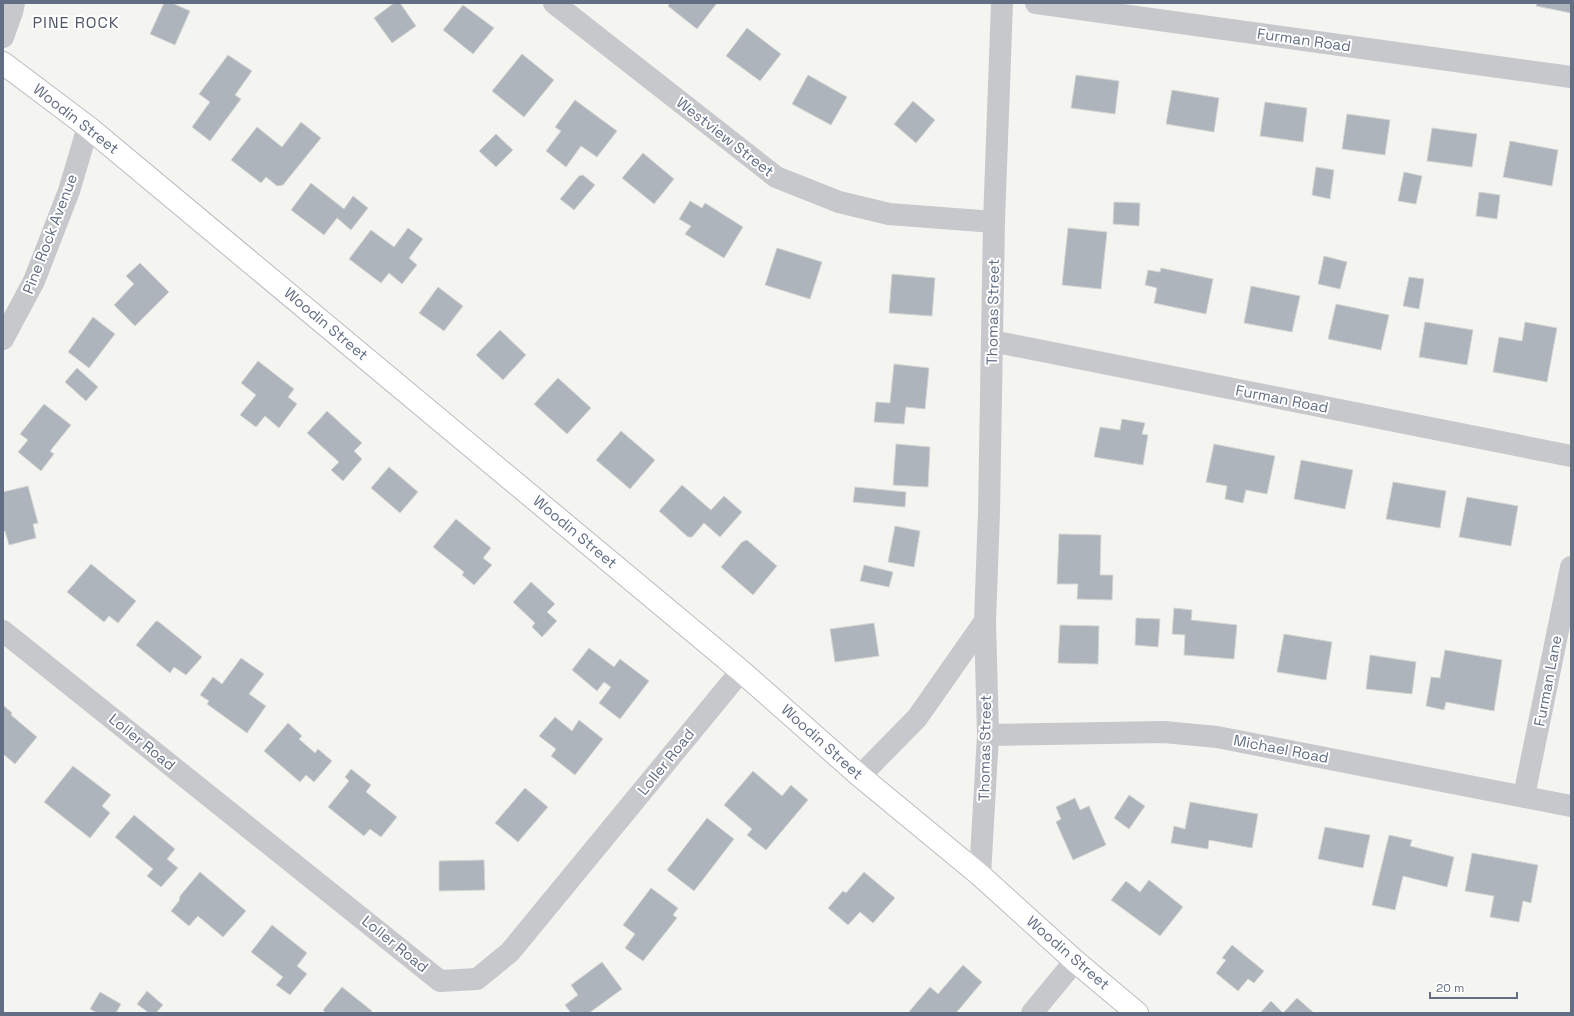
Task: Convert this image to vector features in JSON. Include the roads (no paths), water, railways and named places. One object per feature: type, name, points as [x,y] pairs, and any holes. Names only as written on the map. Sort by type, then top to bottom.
[{"type":"main road","name":"Woodin Street","points":[[3,63],[88,127],[741,671],[860,776],[980,875],[1075,961],[1137,1013]]},
{"type":"street","points":[[3,37],[14,3]]},
{"type":"street","name":"Westview Street","points":[[554,3],[776,178],[839,202],[889,214],[994,222]]},
{"type":"street","name":"Thomas Street","points":[[980,875],[988,735],[985,621],[994,222],[1002,3]]},
{"type":"street","name":"Furman Road","points":[[1036,3],[1571,77]]},
{"type":"street","name":"Pine Rock Avenue","points":[[3,339],[34,281],[69,191],[88,127]]},
{"type":"street","name":"Furman Road","points":[[992,341],[1571,456]]},
{"type":"street","name":"Furman Lane","points":[[1524,796],[1571,567]]},
{"type":"street","points":[[860,776],[917,718],[985,621]]},
{"type":"street","name":"Loller Road","points":[[3,631],[440,981],[477,979],[510,952],[741,671]]},
{"type":"street","name":"Michael Road","points":[[988,735],[1164,732],[1217,737],[1571,806]]},
{"type":"street","points":[[1032,1013],[1075,961]]},
{"type":"district","name":"PINE ROCK","points":[[76,22]]}]
